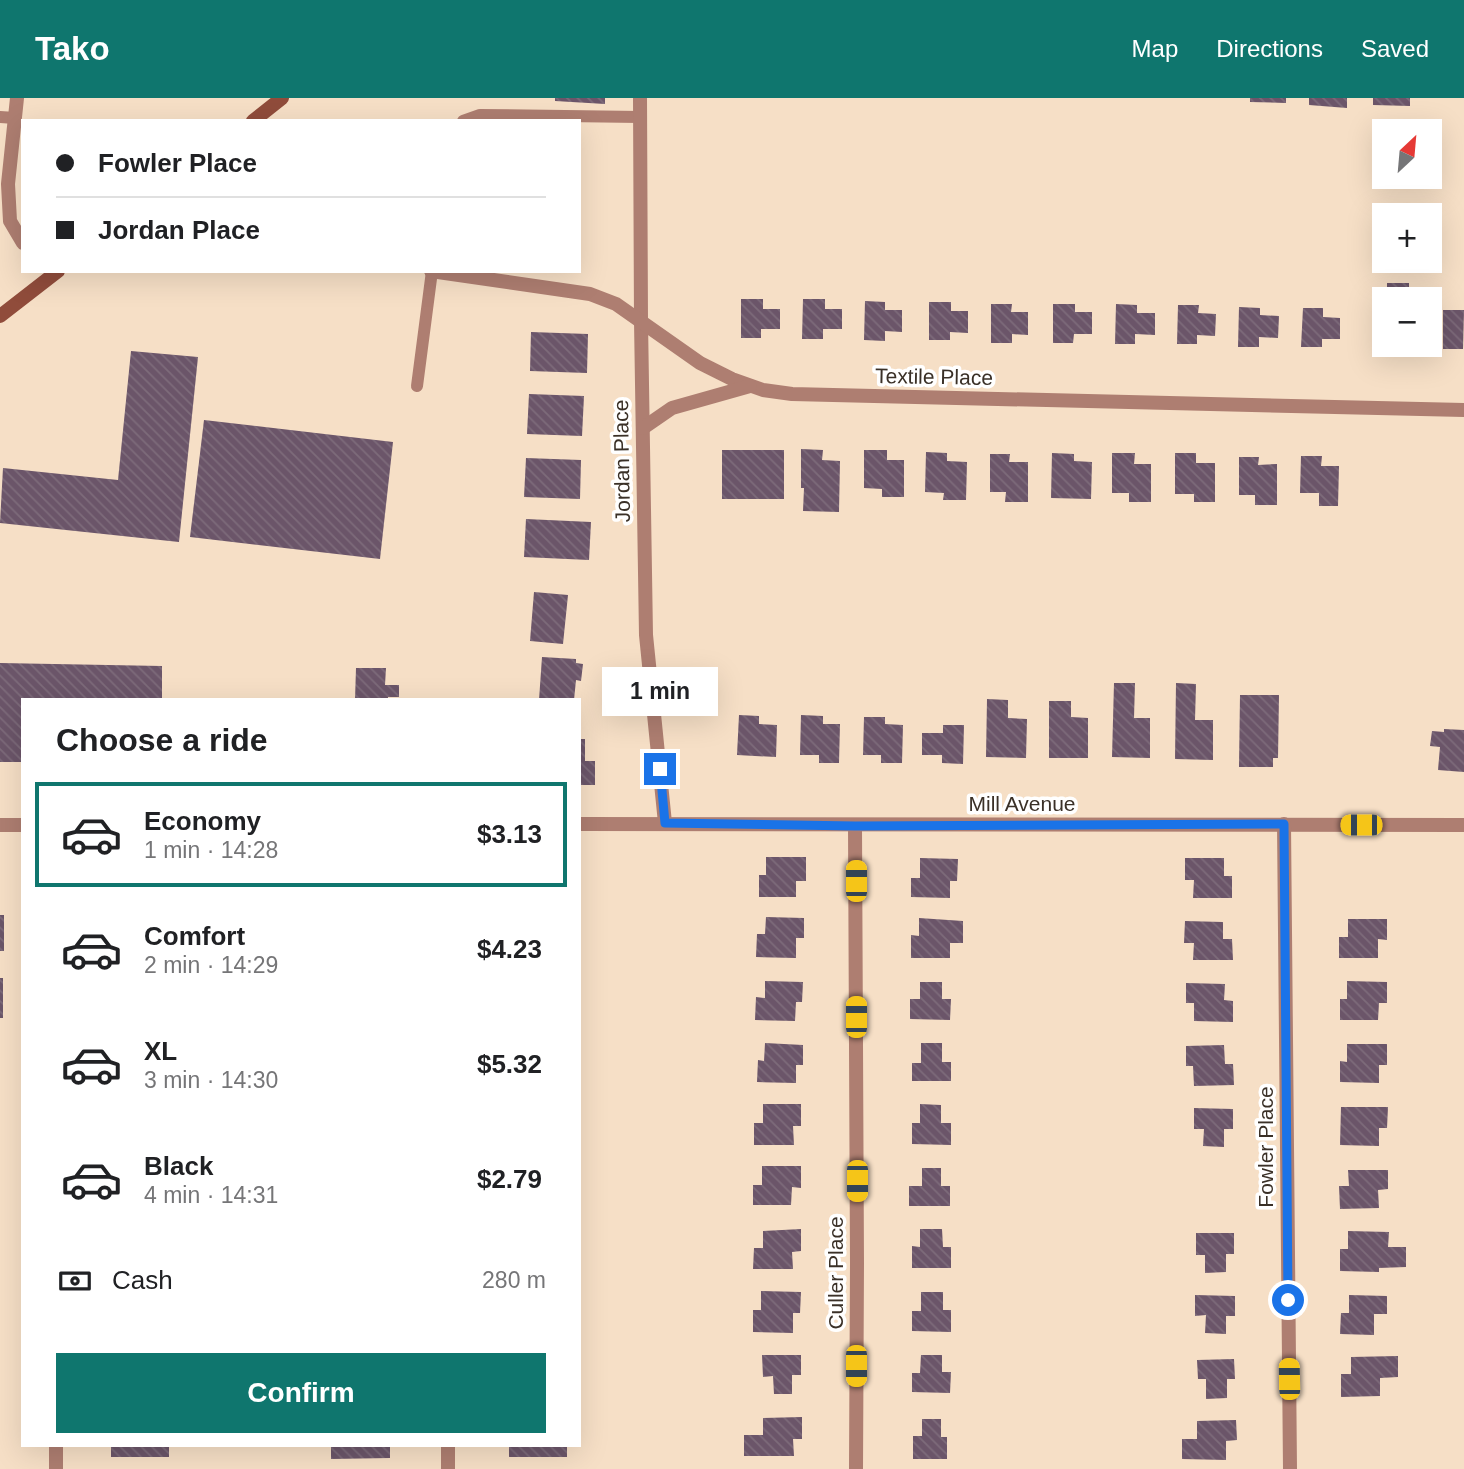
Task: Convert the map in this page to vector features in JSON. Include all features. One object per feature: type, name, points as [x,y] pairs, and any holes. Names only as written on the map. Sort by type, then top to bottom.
[{"type":"main road","points":[[256,119],[282,98]]},
{"type":"main road","points":[[0,316],[42,277]]},
{"type":"street","points":[[17,98],[7,118],[8,184],[10,221],[21,240]]},
{"type":"street","name":"Jordan Place","points":[[640,98],[646,635],[665,823]]},
{"type":"street","name":"Textile Place","points":[[445,273],[590,293],[616,304],[700,363],[750,386],[792,394],[1464,410]]},
{"type":"street","points":[[643,428],[672,408],[750,386]]},
{"type":"street","name":"Mill Avenue","points":[[581,824],[1464,825]]},
{"type":"street","name":"Fowler Place","points":[[1284,824],[1290,1469]]},
{"type":"street","points":[[0,825],[21,825]]},
{"type":"street","name":"Culler Place","points":[[855,826],[858,1263],[856,1469]]},
{"type":"street","points":[[55,1447],[56,1469]]},
{"type":"street","points":[[448,1447],[448,1469]]},
{"type":"lane","points":[[469,119],[480,115],[640,117]]},
{"type":"lane","points":[[417,386],[431,273]]},
{"type":"building","points":[[555,98],[605,98],[605,104],[555,101]]},
{"type":"building","points":[[1250,98],[1286,98],[1286,103],[1250,102]]},
{"type":"building","points":[[1309,98],[1347,98],[1347,108],[1309,105]]},
{"type":"building","points":[[1373,98],[1410,98],[1410,106],[1373,105]]},
{"type":"building","points":[[1387,283],[1409,283],[1409,287],[1387,287]]},
{"type":"building","points":[[741,299],[763,299],[763,309],[780,309],[780,329],[761,329],[761,338],[741,338]]},
{"type":"building","points":[[803,299],[825,299],[825,309],[842,309],[842,329],[823,329],[823,339],[802,339]]},
{"type":"building","points":[[865,301],[885,302],[885,310],[902,310],[902,332],[885,331],[885,341],[864,340]]},
{"type":"building","points":[[929,302],[951,302],[951,311],[968,311],[968,333],[950,332],[950,340],[929,340]]},
{"type":"building","points":[[991,304],[1012,304],[1011,312],[1028,312],[1028,335],[1012,334],[1012,343],[991,343]]},
{"type":"building","points":[[1053,304],[1075,304],[1075,312],[1092,312],[1092,334],[1074,334],[1073,343],[1053,343]]},
{"type":"building","points":[[1116,304],[1137,305],[1137,313],[1155,313],[1155,335],[1135,334],[1135,344],[1115,344]]},
{"type":"building","points":[[1178,305],[1199,305],[1198,313],[1216,314],[1215,336],[1197,335],[1197,344],[1177,344]]},
{"type":"building","points":[[1239,307],[1260,308],[1260,315],[1279,316],[1278,338],[1259,337],[1259,347],[1238,347]]},
{"type":"building","points":[[1303,308],[1323,308],[1323,317],[1340,318],[1340,339],[1322,339],[1322,347],[1301,347]]},
{"type":"building","points":[[1443,310],[1464,310],[1463,349],[1443,349]]},
{"type":"building","points":[[531,332],[588,334],[587,373],[530,371]]},
{"type":"building","points":[[131,351],[198,357],[179,542],[0,523],[3,468],[118,480]]},
{"type":"building","points":[[529,394],[584,396],[582,436],[527,434]]},
{"type":"building","points":[[204,420],[393,442],[380,559],[190,537]]},
{"type":"building","points":[[801,449],[823,450],[822,460],[840,461],[839,512],[803,511]]},
{"type":"building","points":[[722,450],[784,450],[784,499],[722,499]]},
{"type":"building","points":[[864,450],[887,450],[887,460],[904,460],[904,497],[882,497],[882,489],[864,488]]},
{"type":"building","points":[[926,452],[947,453],[947,461],[967,462],[966,500],[943,500],[944,493],[925,492]]},
{"type":"building","points":[[1052,453],[1074,454],[1074,461],[1092,462],[1091,499],[1051,498]]},
{"type":"building","points":[[1112,453],[1135,453],[1134,464],[1151,464],[1151,502],[1129,502],[1129,493],[1112,493]]},
{"type":"building","points":[[1175,453],[1196,453],[1196,463],[1215,463],[1215,502],[1194,502],[1194,494],[1175,494]]},
{"type":"building","points":[[990,454],[1010,454],[1009,462],[1028,462],[1028,502],[1005,502],[1006,492],[990,492]]},
{"type":"building","points":[[1301,456],[1322,456],[1321,466],[1339,466],[1338,506],[1319,506],[1319,493],[1300,493]]},
{"type":"building","points":[[1239,457],[1259,457],[1258,465],[1277,464],[1277,505],[1255,505],[1255,495],[1239,495]]},
{"type":"building","points":[[526,458],[581,460],[580,499],[524,497]]},
{"type":"building","points":[[526,519],[591,522],[589,560],[524,557]]},
{"type":"building","points":[[534,592],[568,595],[563,644],[530,641]]},
{"type":"building","points":[[542,657],[576,659],[576,663],[583,664],[581,681],[576,680],[574,698],[539,698]]},
{"type":"building","points":[[0,663],[162,666],[162,698],[21,698],[21,762],[0,762]]},
{"type":"building","points":[[356,668],[386,668],[385,685],[399,685],[399,697],[355,698]]},
{"type":"building","points":[[1114,683],[1135,683],[1134,718],[1150,718],[1150,758],[1112,757]]},
{"type":"building","points":[[1176,683],[1196,684],[1195,720],[1213,720],[1213,760],[1175,759]]},
{"type":"building","points":[[1240,695],[1279,695],[1278,758],[1273,758],[1273,767],[1239,767]]},
{"type":"building","points":[[987,699],[1008,700],[1008,718],[1027,719],[1026,758],[986,757]]},
{"type":"building","points":[[1049,701],[1071,701],[1071,717],[1088,718],[1088,758],[1049,758]]},
{"type":"building","points":[[739,715],[759,716],[759,724],[777,725],[776,757],[737,755]]},
{"type":"building","points":[[801,715],[823,716],[823,724],[840,724],[839,763],[819,763],[819,755],[800,755]]},
{"type":"building","points":[[864,717],[885,717],[885,724],[903,725],[902,763],[881,763],[881,755],[863,755]]},
{"type":"building","points":[[943,725],[964,725],[963,764],[942,763],[942,755],[922,755],[922,733],[943,733]]},
{"type":"building","points":[[1444,729],[1464,730],[1464,772],[1438,770],[1440,747],[1430,746],[1432,731],[1444,732]]},
{"type":"building","points":[[581,739],[585,739],[585,761],[595,761],[595,785],[581,785]]},
{"type":"building","points":[[766,857],[806,857],[806,881],[796,881],[796,897],[759,897],[759,875],[766,875]]},
{"type":"building","points":[[920,858],[958,859],[957,881],[950,881],[950,898],[911,897],[911,878],[920,878]]},
{"type":"building","points":[[1185,858],[1224,858],[1224,876],[1232,876],[1232,898],[1193,898],[1194,880],[1185,880]]},
{"type":"building","points":[[0,915],[4,915],[4,951],[0,951]]},
{"type":"building","points":[[766,917],[804,918],[804,938],[796,938],[796,958],[756,957],[757,934],[765,934]]},
{"type":"building","points":[[919,918],[963,921],[963,943],[950,943],[950,958],[911,958],[911,935],[919,936]]},
{"type":"building","points":[[1348,919],[1387,919],[1387,940],[1378,939],[1378,958],[1339,958],[1339,937],[1348,937]]},
{"type":"building","points":[[1185,921],[1223,922],[1223,939],[1232,939],[1233,960],[1193,960],[1194,943],[1184,943]]},
{"type":"building","points":[[0,978],[3,978],[3,1018],[0,1018]]},
{"type":"building","points":[[765,981],[803,982],[802,1002],[796,1002],[795,1021],[755,1020],[756,997],[765,998]]},
{"type":"building","points":[[1347,981],[1387,982],[1387,1003],[1379,1003],[1378,1020],[1340,1020],[1340,999],[1347,999]]},
{"type":"building","points":[[920,982],[942,982],[942,999],[951,999],[950,1020],[910,1019],[910,999],[920,999]]},
{"type":"building","points":[[1186,983],[1225,984],[1224,1000],[1233,1001],[1233,1022],[1194,1021],[1194,1003],[1186,1003]]},
{"type":"building","points":[[765,1043],[803,1045],[803,1065],[796,1065],[796,1083],[757,1082],[758,1060],[764,1061]]},
{"type":"building","points":[[921,1043],[942,1043],[942,1062],[951,1062],[951,1081],[912,1081],[912,1063],[921,1063]]},
{"type":"building","points":[[1347,1044],[1387,1044],[1387,1065],[1379,1065],[1379,1083],[1340,1082],[1340,1061],[1347,1062]]},
{"type":"building","points":[[1224,1045],[1225,1064],[1233,1064],[1234,1085],[1194,1086],[1193,1066],[1186,1066],[1186,1046]]},
{"type":"building","points":[[763,1104],[801,1104],[801,1126],[793,1126],[794,1145],[754,1145],[754,1123],[763,1123]]},
{"type":"building","points":[[920,1104],[941,1105],[941,1123],[951,1123],[951,1145],[912,1144],[912,1123],[920,1123]]},
{"type":"building","points":[[1341,1107],[1388,1107],[1387,1128],[1379,1128],[1379,1146],[1340,1145]]},
{"type":"building","points":[[1194,1108],[1233,1109],[1233,1129],[1224,1129],[1224,1147],[1203,1146],[1204,1129],[1194,1129]]},
{"type":"building","points":[[762,1166],[801,1166],[801,1188],[792,1187],[791,1205],[753,1205],[753,1185],[762,1185]]},
{"type":"building","points":[[922,1168],[941,1168],[941,1186],[950,1186],[950,1206],[909,1206],[909,1186],[922,1186]]},
{"type":"building","points":[[1348,1170],[1388,1170],[1388,1189],[1378,1190],[1379,1208],[1340,1209],[1339,1186],[1349,1186]]},
{"type":"building","points":[[801,1229],[801,1251],[792,1252],[793,1269],[753,1269],[754,1248],[763,1248],[763,1231]]},
{"type":"building","points":[[920,1229],[942,1229],[943,1247],[951,1247],[951,1268],[912,1268],[912,1246],[920,1247]]},
{"type":"building","points":[[1348,1231],[1389,1232],[1388,1247],[1406,1247],[1406,1267],[1379,1268],[1379,1272],[1340,1271],[1340,1249],[1348,1249]]},
{"type":"building","points":[[1196,1233],[1234,1233],[1234,1254],[1226,1254],[1226,1272],[1205,1273],[1205,1255],[1196,1255]]},
{"type":"building","points":[[761,1291],[801,1292],[800,1313],[793,1313],[793,1333],[753,1332],[753,1310],[761,1310]]},
{"type":"building","points":[[921,1292],[943,1292],[943,1310],[951,1310],[951,1332],[912,1331],[912,1311],[921,1311]]},
{"type":"building","points":[[1195,1295],[1235,1296],[1235,1316],[1226,1316],[1226,1334],[1205,1333],[1206,1315],[1195,1316]]},
{"type":"building","points":[[1349,1295],[1387,1296],[1387,1314],[1374,1314],[1374,1335],[1340,1334],[1341,1313],[1349,1313]]},
{"type":"building","points":[[762,1355],[801,1355],[801,1375],[792,1375],[792,1394],[774,1394],[773,1376],[763,1377]]},
{"type":"building","points":[[921,1355],[942,1355],[942,1372],[951,1372],[950,1393],[912,1392],[912,1373],[920,1373]]},
{"type":"building","points":[[1398,1356],[1398,1377],[1380,1378],[1380,1396],[1341,1397],[1341,1374],[1351,1374],[1351,1357]]},
{"type":"building","points":[[1234,1359],[1235,1379],[1227,1379],[1227,1398],[1206,1399],[1206,1379],[1198,1379],[1197,1360]]},
{"type":"building","points":[[802,1417],[802,1439],[793,1439],[794,1456],[744,1456],[744,1435],[763,1435],[763,1418]]},
{"type":"building","points":[[922,1419],[941,1419],[941,1437],[947,1437],[947,1459],[913,1459],[913,1436],[922,1436]]},
{"type":"building","points":[[1236,1420],[1237,1440],[1226,1441],[1226,1460],[1182,1459],[1182,1439],[1197,1439],[1197,1421]]},
{"type":"building","points":[[111,1447],[169,1447],[169,1457],[111,1457]]},
{"type":"building","points":[[331,1447],[390,1447],[390,1458],[331,1459]]},
{"type":"building","points":[[509,1447],[567,1447],[567,1457],[509,1457]]},
{"type":"route","points":[[660,769],[665,823],[855,826],[1284,824],[1288,1300]]}]
